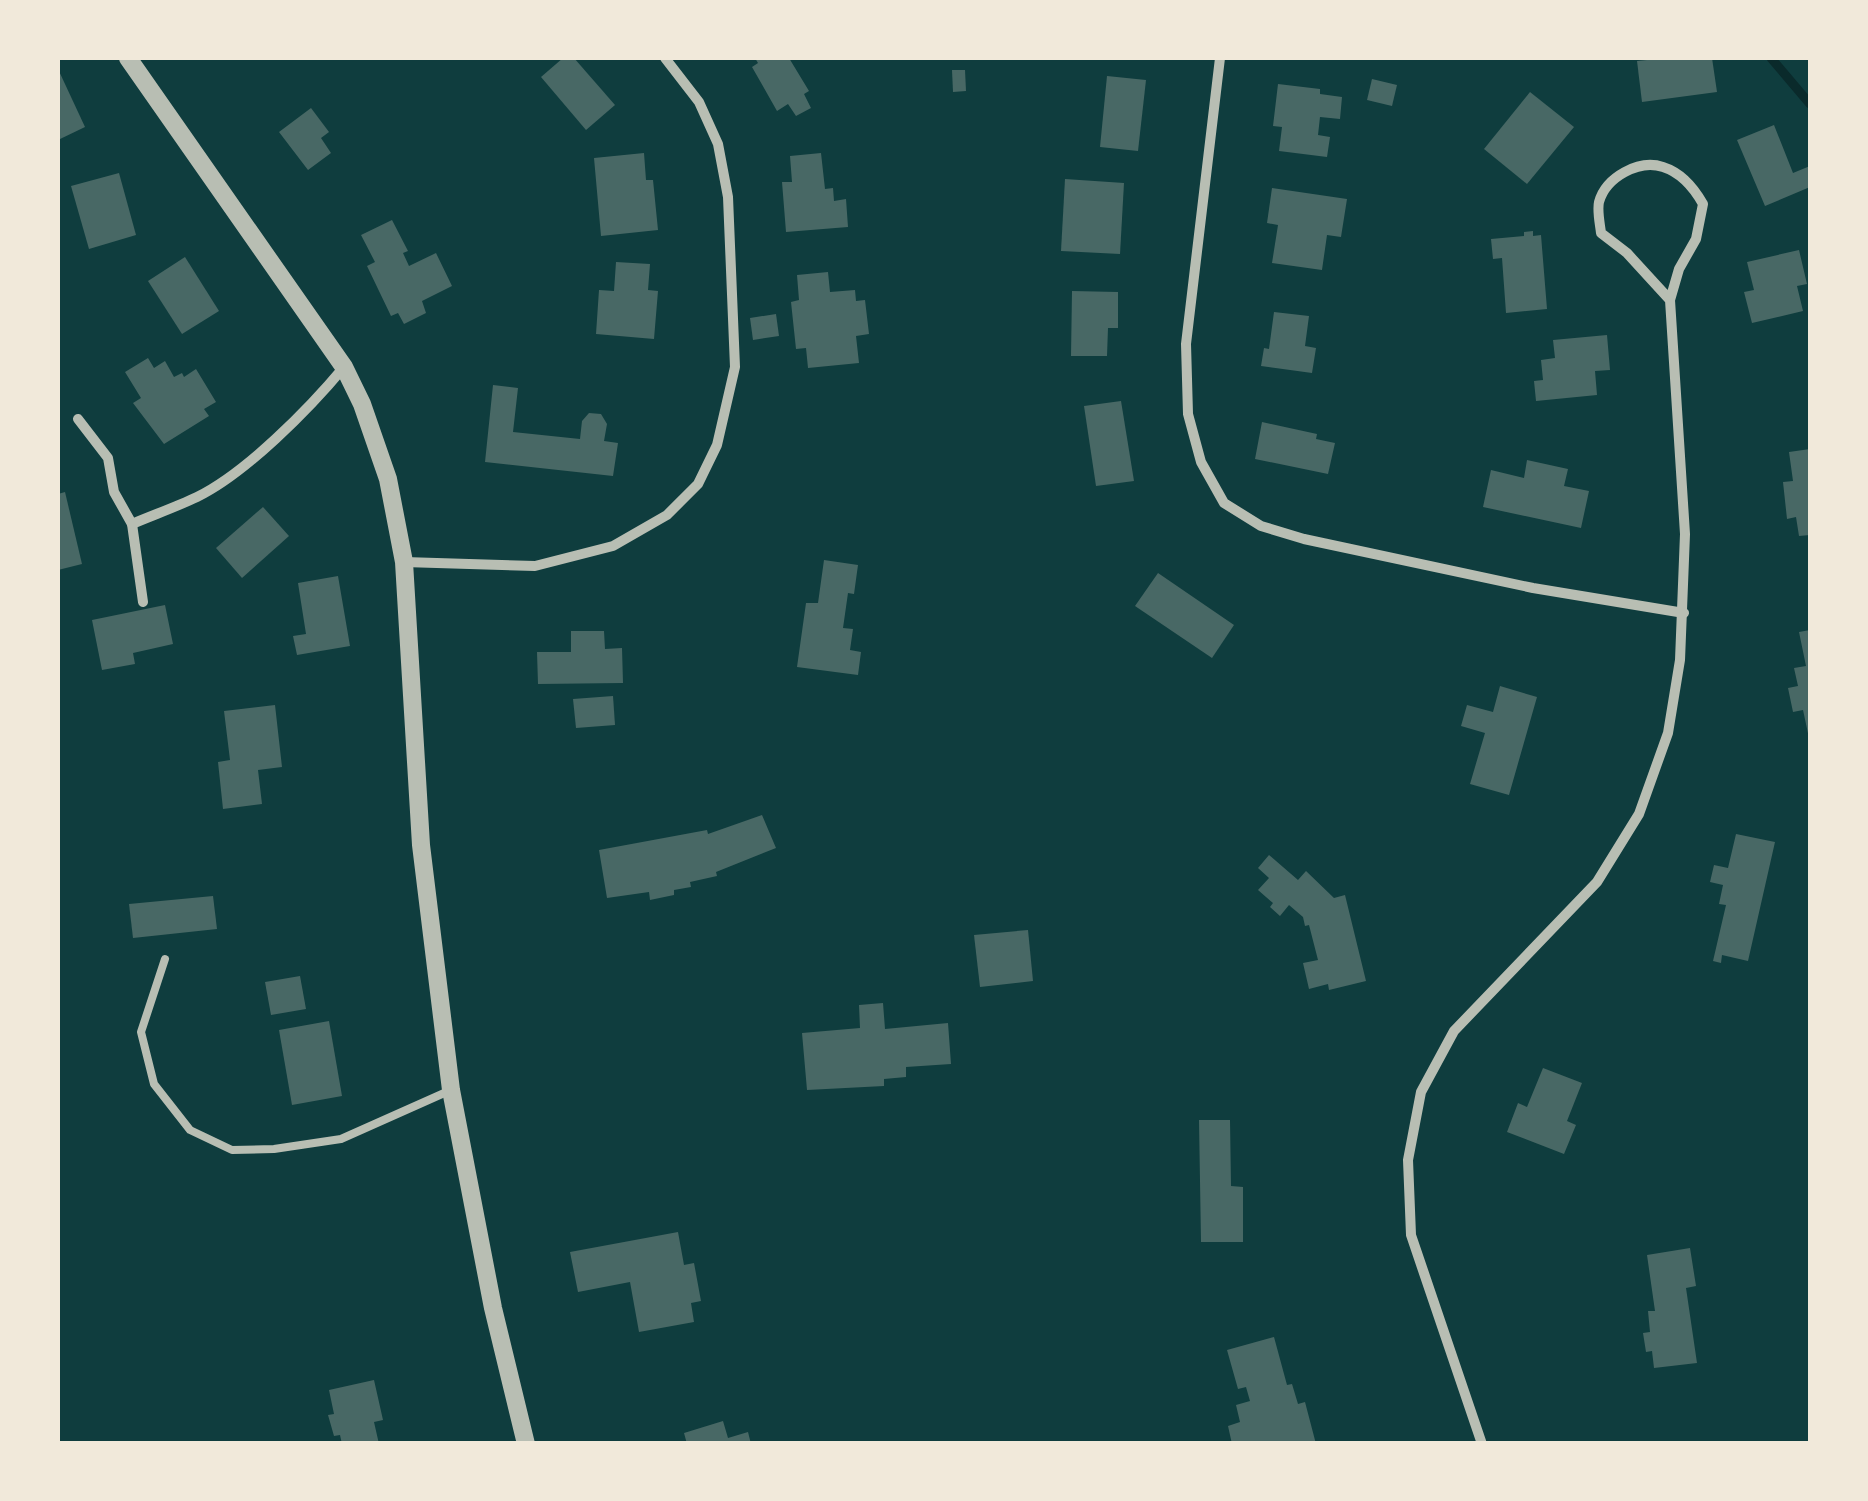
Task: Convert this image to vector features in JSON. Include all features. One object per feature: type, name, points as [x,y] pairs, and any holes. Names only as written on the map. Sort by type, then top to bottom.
[{"type":"street","points":[[128,58],[344,367],[362,404],[388,479],[404,562],[422,844],[450,1090],[493,1308],[526,1444]]},
{"type":"street","points":[[404,562],[535,566],[614,546],[667,516],[698,484],[717,446],[735,366],[728,197],[712,130],[699,102],[664,58]]},
{"type":"street","points":[[1220,58],[1186,344],[1188,414],[1202,462],[1224,502],[1261,526],[1304,539],[1533,588],[1684,613]]},
{"type":"street","points":[[1482,1444],[1412,1235],[1408,1160],[1421,1092],[1454,1031],[1596,882],[1639,814],[1668,733],[1684,613],[1686,534],[1670,300],[1679,268],[1696,239],[1704,204],[1692,185],[1662,166],[1636,167],[1610,180],[1598,203],[1601,234],[1627,253],[1670,300]]},
{"type":"street","points":[[132,524],[201,496],[256,455],[313,404],[344,367]]},
{"type":"street","points":[[78,419],[108,458],[114,492],[132,524],[143,602]]},
{"type":"lane","points":[[164,959],[141,1032],[154,1084],[190,1130],[232,1150],[341,1140],[450,1090]]},
{"type":"building","points":[[563,58],[574,58],[615,105],[586,130],[541,77]]},
{"type":"building","points":[[755,58],[789,58],[809,91],[804,94],[811,108],[796,116],[788,104],[777,111],[752,67],[758,63]]},
{"type":"building","points":[[1712,58],[1717,92],[1642,102],[1637,61]]},
{"type":"building","points":[[58,69],[85,127],[58,140]]},
{"type":"building","points":[[952,70],[965,70],[966,91],[953,92]]},
{"type":"building","points":[[1107,76],[1146,80],[1138,151],[1100,147]]},
{"type":"building","points":[[1372,79],[1397,85],[1392,106],[1367,100]]},
{"type":"building","points":[[1278,84],[1320,89],[1320,94],[1342,97],[1340,119],[1320,117],[1318,135],[1330,137],[1327,157],[1279,151],[1282,127],[1273,126]]},
{"type":"building","points":[[1530,92],[1574,127],[1527,184],[1484,149]]},
{"type":"building","points":[[311,108],[329,132],[321,138],[331,153],[308,170],[279,132]]},
{"type":"building","points":[[1774,125],[1793,173],[1810,166],[1810,187],[1765,206],[1737,140]]},
{"type":"building","points":[[644,153],[646,180],[653,180],[658,230],[601,236],[594,158]]},
{"type":"building","points":[[821,153],[825,189],[833,188],[834,201],[846,199],[848,227],[786,232],[782,182],[792,182],[790,156]]},
{"type":"building","points":[[119,173],[136,235],[89,249],[71,186]]},
{"type":"building","points":[[1065,179],[1124,183],[1120,254],[1061,251]]},
{"type":"building","points":[[1272,188],[1347,199],[1341,237],[1327,235],[1322,270],[1272,263],[1278,225],[1267,223]]},
{"type":"building","points":[[392,220],[408,251],[403,253],[409,266],[436,253],[452,286],[422,301],[426,313],[404,324],[398,313],[391,316],[367,266],[375,262],[361,235]]},
{"type":"building","points":[[1533,231],[1533,236],[1541,235],[1547,309],[1506,313],[1502,258],[1493,259],[1491,239],[1524,236],[1524,232]]},
{"type":"building","points":[[1799,250],[1807,284],[1797,286],[1803,311],[1752,323],[1744,292],[1754,290],[1747,262]]},
{"type":"building","points":[[185,257],[219,311],[182,334],[148,281]]},
{"type":"building","points":[[616,262],[650,264],[648,290],[658,291],[654,339],[596,334],[599,290],[614,291]]},
{"type":"building","points":[[828,272],[830,292],[855,290],[856,301],[865,300],[869,334],[856,336],[859,363],[808,368],[806,348],[796,349],[791,302],[799,300],[797,275]]},
{"type":"building","points":[[1072,291],[1118,292],[1118,328],[1108,328],[1107,356],[1071,356]]},
{"type":"building","points":[[1274,312],[1309,316],[1305,346],[1316,348],[1312,373],[1261,366],[1264,348],[1269,349]]},
{"type":"building","points":[[776,314],[779,336],[753,340],[750,318]]},
{"type":"building","points":[[1607,335],[1610,370],[1595,371],[1597,395],[1536,401],[1534,381],[1543,380],[1541,360],[1555,358],[1553,340]]},
{"type":"building","points":[[148,358],[154,368],[165,361],[174,377],[182,373],[184,377],[196,369],[216,402],[204,409],[209,416],[164,444],[133,403],[141,398],[125,372]]},
{"type":"building","points":[[493,385],[518,388],[513,432],[580,439],[582,421],[589,413],[601,414],[607,424],[604,441],[618,443],[613,476],[485,462]]},
{"type":"building","points":[[1121,401],[1134,481],[1096,486],[1084,406]]},
{"type":"building","points":[[1262,422],[1317,434],[1316,439],[1335,443],[1328,474],[1255,459]]},
{"type":"building","points":[[1810,449],[1810,535],[1799,536],[1796,517],[1787,519],[1783,482],[1793,481],[1789,452]]},
{"type":"building","points":[[1527,460],[1568,469],[1564,486],[1589,491],[1581,528],[1483,507],[1491,470],[1524,478]]},
{"type":"building","points":[[65,492],[82,564],[58,570],[58,494]]},
{"type":"building","points":[[263,507],[289,536],[242,578],[216,548]]},
{"type":"building","points":[[824,560],[858,565],[854,594],[848,593],[843,628],[853,629],[850,650],[861,652],[858,675],[797,667],[806,603],[818,603]]},
{"type":"building","points":[[1158,573],[1234,625],[1212,658],[1135,606]]},
{"type":"building","points":[[338,576],[350,646],[297,655],[293,636],[306,634],[298,583]]},
{"type":"building","points":[[165,605],[173,644],[133,653],[135,664],[102,670],[92,620]]},
{"type":"building","points":[[1810,630],[1809,738],[1803,710],[1793,712],[1788,688],[1798,686],[1794,668],[1806,666],[1799,632]]},
{"type":"building","points":[[571,631],[604,631],[605,649],[622,648],[623,683],[538,684],[537,652],[571,652]]},
{"type":"building","points":[[1500,686],[1537,697],[1509,795],[1470,784],[1485,733],[1461,726],[1467,705],[1493,712]]},
{"type":"building","points":[[613,696],[615,725],[576,728],[573,699]]},
{"type":"building","points":[[275,705],[282,767],[258,770],[262,804],[223,809],[218,762],[230,760],[224,711]]},
{"type":"building","points":[[762,815],[776,848],[716,872],[717,876],[690,882],[691,887],[674,890],[674,895],[650,900],[649,892],[607,898],[599,850],[707,830],[708,834]]},
{"type":"building","points":[[1736,834],[1775,842],[1748,961],[1722,955],[1721,963],[1713,961],[1726,905],[1719,904],[1723,885],[1710,882],[1714,865],[1728,868]]},
{"type":"building","points":[[1269,855],[1298,880],[1306,871],[1334,898],[1345,895],[1366,981],[1329,990],[1328,984],[1309,989],[1303,963],[1318,960],[1309,925],[1305,926],[1303,917],[1289,905],[1280,916],[1270,907],[1273,903],[1258,890],[1269,878],[1258,868]]},
{"type":"building","points":[[213,896],[217,929],[133,938],[129,904]]},
{"type":"building","points":[[1028,930],[1033,981],[980,987],[974,935]]},
{"type":"building","points":[[300,976],[306,1009],[271,1015],[265,982]]},
{"type":"building","points":[[883,1003],[885,1029],[948,1023],[951,1064],[906,1067],[906,1077],[884,1079],[884,1086],[807,1090],[802,1033],[860,1028],[859,1005]]},
{"type":"building","points":[[329,1021],[342,1096],[292,1105],[279,1030]]},
{"type":"building","points":[[1543,1068],[1582,1083],[1567,1121],[1576,1125],[1564,1154],[1507,1132],[1518,1103],[1527,1107]]},
{"type":"building","points":[[1199,1120],[1230,1120],[1231,1186],[1243,1187],[1243,1242],[1201,1242]]},
{"type":"building","points":[[678,1232],[684,1265],[694,1263],[701,1301],[691,1303],[694,1322],[639,1332],[630,1282],[578,1292],[570,1252]]},
{"type":"building","points":[[1690,1248],[1696,1286],[1686,1288],[1697,1363],[1654,1368],[1652,1351],[1646,1352],[1643,1333],[1650,1332],[1648,1311],[1655,1311],[1647,1255]]},
{"type":"building","points":[[1274,1337],[1287,1385],[1292,1384],[1298,1404],[1305,1402],[1316,1444],[1232,1444],[1228,1426],[1240,1422],[1236,1405],[1250,1401],[1246,1387],[1238,1389],[1227,1350]]},
{"type":"building","points":[[374,1380],[383,1420],[374,1422],[379,1444],[342,1444],[340,1435],[334,1436],[328,1415],[334,1414],[329,1390]]},
{"type":"building","points":[[723,1421],[728,1438],[748,1432],[751,1444],[687,1444],[684,1433]]},
{"type":"waterway","points":[[1771,58],[1810,104]]}]
